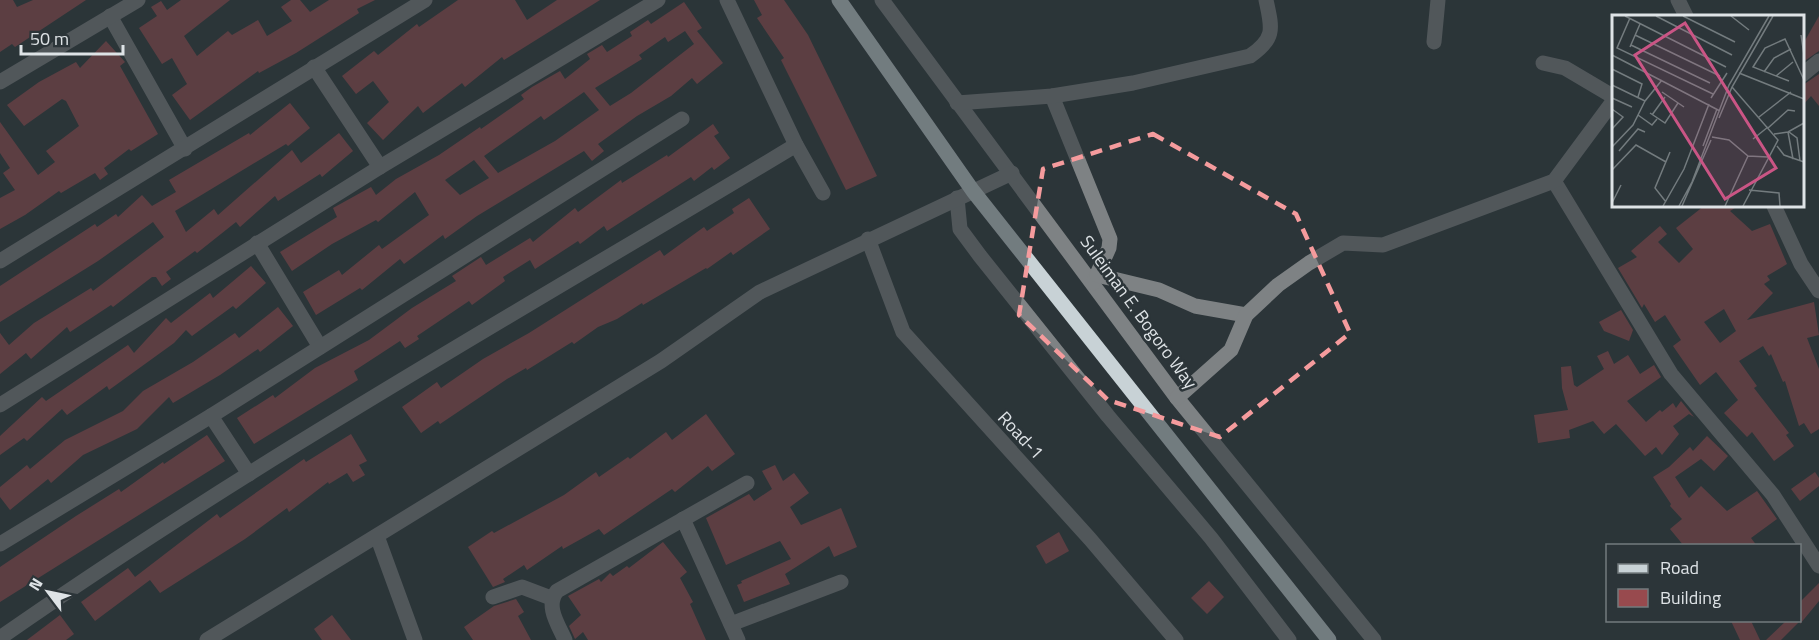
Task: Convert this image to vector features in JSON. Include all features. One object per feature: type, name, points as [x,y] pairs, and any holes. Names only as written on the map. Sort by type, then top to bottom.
[{"type":"main road","points":[[838,0],[973,191],[1329,640]]},
{"type":"street","points":[[0,82],[138,0]]},
{"type":"street","points":[[0,261],[425,0]]},
{"type":"street","points":[[0,405],[380,167],[658,0]]},
{"type":"street","points":[[727,0],[796,145],[823,193]]},
{"type":"street","name":"Suleiman E. Bogoro Way","points":[[882,0],[957,103],[1095,279],[1177,398],[1374,640]]},
{"type":"street","points":[[957,103],[1052,96],[1133,83],[1250,57],[1263,48],[1272,29],[1266,0]]},
{"type":"street","points":[[1434,42],[1438,0]]},
{"type":"street","points":[[110,16],[185,149]]},
{"type":"street","points":[[1804,74],[1819,62]]},
{"type":"street","points":[[1543,63],[1565,68],[1612,97]]},
{"type":"street","points":[[314,68],[380,167]]},
{"type":"street","points":[[1052,96],[1110,239],[1109,248],[1095,279],[1159,290],[1195,306],[1246,315]]},
{"type":"street","points":[[1177,398],[1232,350],[1246,315],[1278,285],[1309,263],[1343,243],[1383,245],[1554,181],[1612,101]]},
{"type":"street","points":[[0,544],[211,416],[682,119]]},
{"type":"street","points":[[0,638],[79,583],[249,474],[796,145]]},
{"type":"street","points":[[207,640],[661,361],[760,292],[868,239],[1012,173]]},
{"type":"street","points":[[1554,181],[1671,374],[1773,495],[1819,566]]},
{"type":"street","points":[[957,198],[960,229],[980,256],[1108,416],[1211,538],[1289,640]]},
{"type":"street","points":[[1774,207],[1801,264],[1819,291]]},
{"type":"street","name":"Road-1","points":[[868,239],[903,332],[1090,539],[1176,640]]},
{"type":"street","points":[[257,243],[320,347]]},
{"type":"street","points":[[211,416],[249,474]]},
{"type":"street","points":[[565,640],[551,606],[551,598],[557,591],[747,483]]},
{"type":"street","points":[[683,519],[738,640]]},
{"type":"street","points":[[377,536],[415,640]]},
{"type":"street","points":[[731,624],[841,582]]},
{"type":"street","points":[[493,597],[522,587],[551,598]]},
{"type":"highlighted area","points":[[1153,134],[1296,214],[1350,333],[1220,437],[1108,400],[1019,315],[1043,169]]},
{"type":"building","points":[[0,0],[13,0],[17,7],[33,0],[86,0],[15,47],[12,44],[0,52]]},
{"type":"building","points":[[181,0],[230,0],[184,36],[197,56],[228,31],[232,35],[258,20],[267,36],[292,21],[281,7],[291,0],[300,0],[310,12],[329,0],[375,0],[357,9],[359,13],[296,53],[259,73],[258,71],[190,120],[172,95],[187,84],[172,58],[162,64],[139,28],[157,16],[151,7],[161,1],[167,10]]},
{"type":"building","points":[[458,0],[515,0],[527,20],[557,0],[600,0],[504,60],[502,57],[465,87],[462,83],[423,113],[418,106],[383,140],[367,123],[389,102],[373,81],[356,94],[342,76],[374,51],[378,55],[417,24],[419,27]]},
{"type":"building","points":[[754,0],[784,0],[808,35],[877,176],[846,190],[781,60],[784,58],[757,18],[762,15]]},
{"type":"building","points":[[684,2],[702,28],[697,31],[723,63],[697,84],[692,78],[671,96],[637,116],[598,144],[604,151],[592,161],[584,151],[477,216],[445,239],[443,235],[404,264],[400,259],[362,290],[360,288],[316,315],[303,292],[339,270],[342,275],[379,245],[382,249],[429,215],[415,192],[378,222],[376,220],[332,244],[292,271],[280,252],[337,217],[333,208],[371,187],[376,195],[396,179],[439,155],[480,127],[481,129],[524,99],[521,95],[532,87],[560,71],[565,79],[590,59],[587,54],[602,45],[607,52],[632,36],[630,32],[648,20],[651,24]],"holes":[[[685,31],[694,44],[631,93],[610,106],[595,88],[642,59],[639,55],[665,37],[668,42]],[[584,92],[599,110],[555,141],[498,173],[484,156],[541,116],[544,120]],[[474,160],[489,178],[460,195],[445,180]]]},
{"type":"building","points":[[1819,16],[1819,51],[1804,61],[1804,42]]},
{"type":"building","points":[[106,41],[125,62],[120,66],[158,134],[131,151],[129,149],[104,168],[108,174],[100,180],[95,173],[61,193],[59,191],[0,229],[0,198],[15,190],[3,173],[10,168],[0,153],[0,122],[38,175],[55,162],[46,151],[79,126],[66,101],[62,99],[24,126],[7,105],[39,82],[76,62],[80,68]]},
{"type":"building","points":[[1819,74],[1819,106],[1811,96],[1804,104],[1804,84]]},
{"type":"building","points":[[290,103],[310,128],[288,146],[286,144],[175,211],[186,232],[214,209],[218,215],[292,150],[301,163],[339,133],[353,151],[322,177],[320,174],[278,201],[275,196],[240,227],[236,222],[197,253],[195,251],[166,272],[171,279],[162,286],[156,277],[152,277],[113,307],[111,305],[70,332],[67,327],[31,359],[26,353],[0,374],[0,333],[9,345],[34,323],[91,288],[93,291],[164,237],[153,222],[98,261],[0,322],[0,286],[95,224],[97,227],[116,214],[118,217],[142,195],[152,206],[176,192],[169,180],[249,133],[250,135]]},
{"type":"building","points":[[713,124],[719,133],[714,136],[730,158],[714,170],[712,167],[694,181],[691,177],[607,231],[604,226],[580,244],[578,241],[535,269],[530,260],[503,277],[505,281],[472,305],[469,301],[417,336],[419,339],[405,348],[400,341],[354,371],[358,380],[254,444],[237,418],[273,395],[275,398],[315,368],[369,340],[412,308],[456,281],[452,276],[481,257],[486,265],[530,238],[533,242],[575,208],[578,212],[621,180],[622,183],[667,155],[668,157]]},
{"type":"building","points":[[749,198],[770,229],[733,255],[731,252],[707,269],[643,305],[642,303],[617,319],[598,327],[574,344],[572,342],[527,370],[526,368],[440,424],[438,421],[421,433],[402,407],[437,382],[441,388],[483,359],[529,333],[660,250],[664,256],[704,227],[707,231],[734,213],[732,209]]},
{"type":"building","points":[[1703,207],[1736,207],[1730,211],[1752,231],[1770,224],[1787,264],[1767,276],[1770,280],[1764,284],[1773,293],[1747,320],[1814,302],[1819,335],[1807,338],[1819,369],[1819,429],[1811,434],[1804,423],[1799,426],[1785,381],[1783,382],[1771,354],[1769,356],[1763,346],[1739,361],[1757,386],[1754,388],[1789,433],[1786,435],[1794,446],[1774,461],[1752,432],[1747,437],[1724,413],[1738,400],[1716,372],[1700,385],[1673,346],[1681,340],[1665,315],[1655,322],[1644,304],[1642,308],[1618,268],[1637,257],[1631,251],[1660,226],[1667,234],[1658,242],[1679,263],[1693,249],[1676,228]],"holes":[[[1724,309],[1736,331],[1720,343],[1704,322]]]},
{"type":"building","points":[[251,266],[266,283],[236,309],[233,306],[192,336],[186,330],[174,343],[109,390],[107,386],[67,415],[62,409],[27,441],[24,438],[0,455],[0,436],[42,397],[46,401],[128,345],[134,353],[166,318],[171,323],[210,293],[213,298]]},
{"type":"building","points":[[278,307],[293,326],[260,352],[258,349],[173,403],[169,397],[137,429],[83,455],[51,483],[48,479],[10,510],[0,497],[0,487],[27,465],[30,469],[65,440],[123,411],[143,391],[193,362],[235,333],[239,338]]},
{"type":"building","points":[[1621,310],[1633,330],[1629,341],[1604,331],[1599,322]]},
{"type":"building","points":[[1608,351],[1614,364],[1628,355],[1640,374],[1654,365],[1661,377],[1627,401],[1646,422],[1673,403],[1676,408],[1681,401],[1694,417],[1689,414],[1673,426],[1679,434],[1662,455],[1656,447],[1645,456],[1616,424],[1604,434],[1593,421],[1569,430],[1570,438],[1538,443],[1534,415],[1568,410],[1562,388],[1561,367],[1571,366],[1574,385],[1577,387],[1604,369],[1597,356]]},
{"type":"building","points":[[706,414],[735,454],[712,471],[708,466],[675,492],[672,489],[604,535],[599,529],[563,549],[562,546],[527,570],[524,565],[503,579],[505,582],[493,587],[468,547],[492,531],[494,533],[564,495],[596,472],[599,477],[628,457],[630,459],[666,432],[672,440]]},
{"type":"building","points":[[351,434],[367,461],[359,465],[365,475],[353,482],[347,473],[329,484],[328,482],[289,512],[287,508],[245,539],[160,593],[150,580],[95,621],[81,602],[128,568],[135,577],[217,514],[220,518],[304,459],[306,462]]},
{"type":"building","points":[[207,435],[225,461],[0,602],[0,567],[76,516],[119,489],[121,492],[163,462],[164,464]]},
{"type":"building","points":[[1707,436],[1728,456],[1714,471],[1701,459],[1675,477],[1689,498],[1701,486],[1727,511],[1757,491],[1777,519],[1751,538],[1756,544],[1682,544],[1670,529],[1682,519],[1670,506],[1671,504],[1653,477],[1669,467],[1690,447],[1693,451]]},
{"type":"building","points":[[775,465],[783,481],[794,473],[809,493],[790,507],[801,525],[841,508],[857,547],[834,557],[829,546],[785,574],[790,584],[744,602],[737,585],[742,583],[741,581],[791,559],[780,541],[726,565],[706,518],[749,494],[754,501],[772,489],[762,471]]},
{"type":"building","points":[[1815,472],[1819,478],[1819,486],[1800,501],[1791,489]]},
{"type":"building","points":[[1059,532],[1069,551],[1046,564],[1036,546]]},
{"type":"building","points":[[663,542],[687,572],[680,578],[693,602],[690,604],[706,640],[588,640],[583,632],[575,639],[569,626],[581,615],[568,596],[599,579],[601,582],[610,573],[613,576],[627,566],[629,568]]},
{"type":"building","points":[[1209,581],[1224,597],[1207,614],[1191,598]]},
{"type":"building","points":[[1819,583],[1819,601],[1800,624],[1801,601]]},
{"type":"building","points":[[516,599],[524,612],[518,616],[531,640],[473,640],[464,627],[494,606]]},
{"type":"building","points":[[60,615],[74,634],[66,640],[27,640]]},
{"type":"building","points":[[332,615],[351,640],[322,640],[314,629]]},
{"type":"building","points":[[1731,622],[1751,622],[1760,640],[1740,640]]},
{"type":"building","points":[[1785,622],[1799,622],[1781,640],[1766,640]]}]
